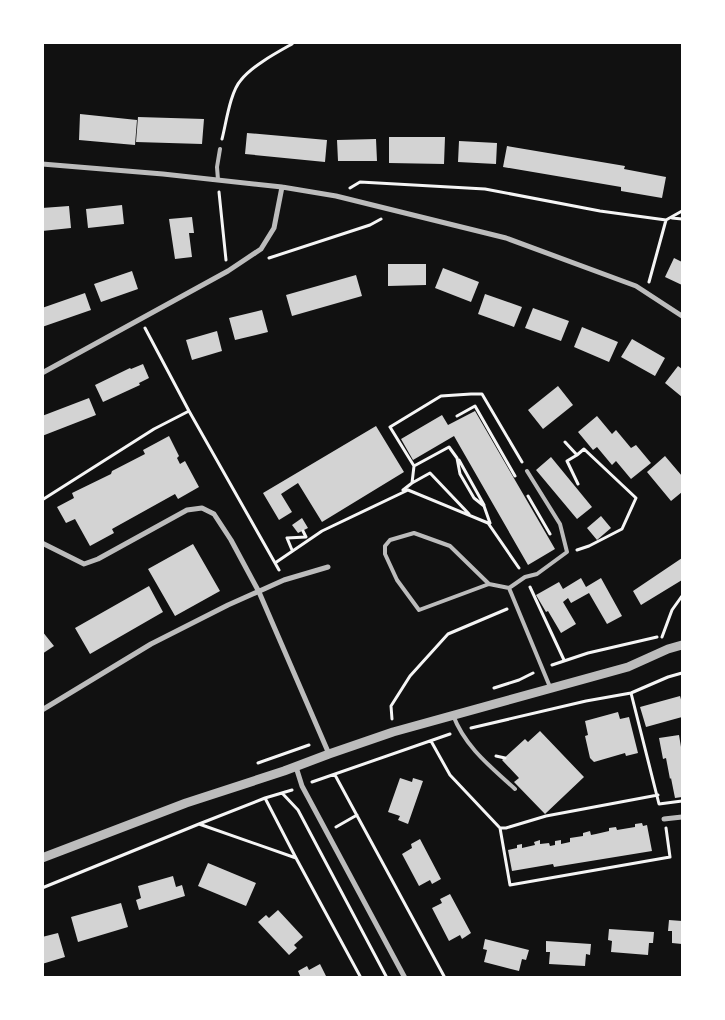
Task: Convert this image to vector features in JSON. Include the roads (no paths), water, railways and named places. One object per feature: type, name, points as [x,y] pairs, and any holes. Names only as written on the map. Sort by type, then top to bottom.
[{"type":"street","points":[[42,164],[218,180],[282,187],[336,196],[506,238],[629,283],[682,316]]},
{"type":"street","points":[[42,373],[228,271],[261,249],[274,228],[282,187]]},
{"type":"street","points":[[42,543],[84,564],[98,559],[187,510],[202,508],[214,514],[231,540],[259,592],[329,754]]},
{"type":"street","points":[[42,710],[151,644],[228,605],[284,580],[328,567]]},
{"type":"street","points":[[42,858],[186,803],[296,767],[393,732],[628,668],[668,649],[682,645]]},
{"type":"street","points":[[296,767],[302,786],[405,978]]},
{"type":"street","points":[[664,819],[682,818]]},
{"type":"lane","points":[[218,180],[217,167],[220,149]]},
{"type":"lane","points":[[489,584],[450,546],[414,533],[390,540],[385,546],[384,554],[398,580],[419,610],[489,584],[509,588],[525,577],[537,574],[567,552],[560,524],[527,471]]},
{"type":"lane","points":[[509,588],[551,689]]},
{"type":"lane","points":[[453,715],[459,731],[474,752],[515,789]]}]
